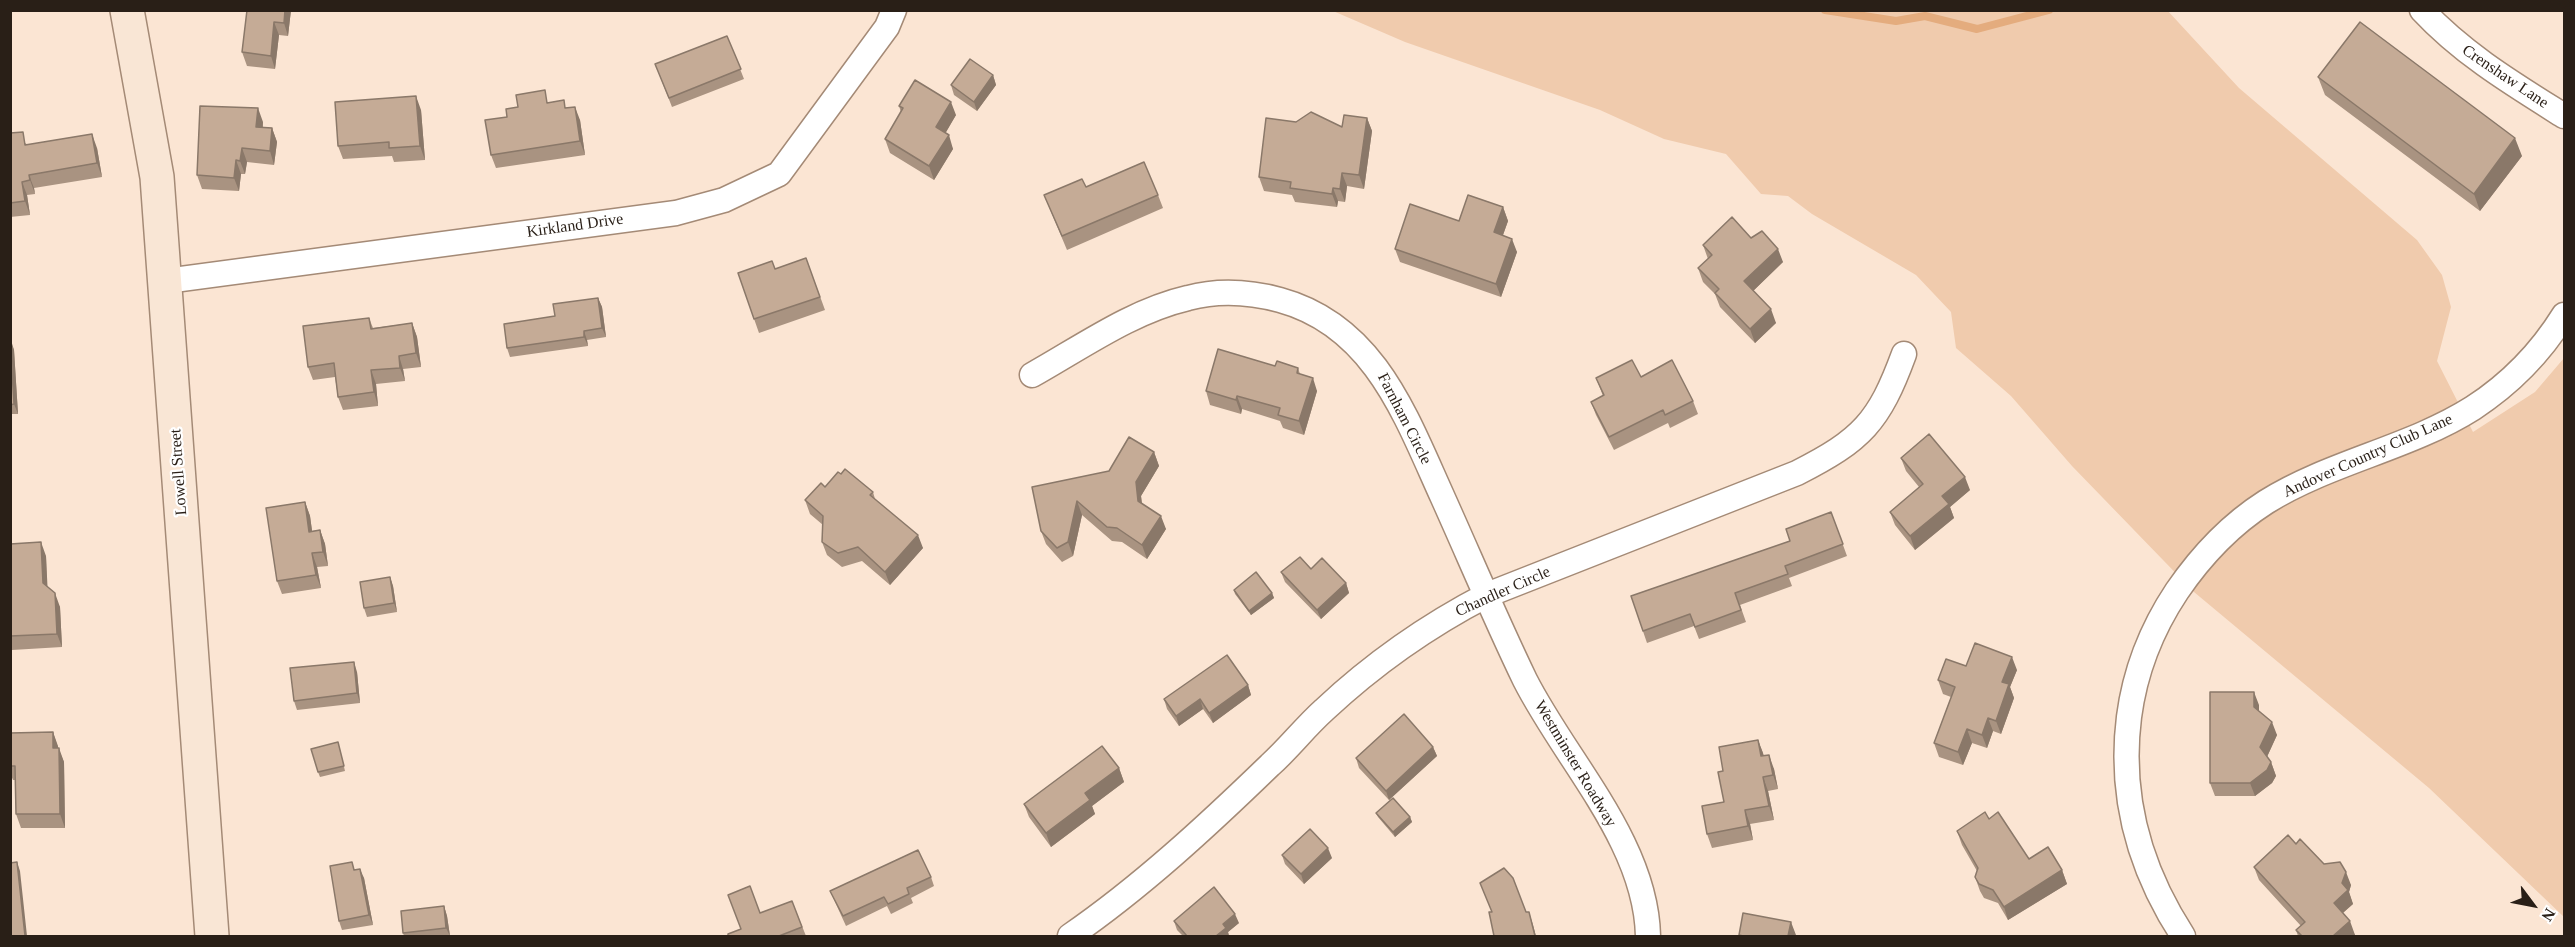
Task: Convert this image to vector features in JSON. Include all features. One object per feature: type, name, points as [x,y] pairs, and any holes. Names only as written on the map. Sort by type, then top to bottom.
[{"type":"main road","name":"Lowell Street","points":[[127,10],[157,177],[212,936]]},
{"type":"street","name":"Kirkland Drive","points":[[165,282],[676,213],[724,200],[779,174],[887,27],[894,10]]},
{"type":"street","name":"Crenshaw Lane","points":[[2422,10],[2441,31],[2485,66],[2565,116]]},
{"type":"street","name":"Farnham Circle","points":[[1032,375],[1148,311],[1191,297],[1222,293],[1253,294],[1290,303],[1313,313],[1355,341],[1386,380],[1405,414],[1487,595]]},
{"type":"street","name":"Andover Country Club Lane","points":[[2183,936],[2159,899],[2143,861],[2132,820],[2126,779],[2126,735],[2132,689],[2146,645],[2168,604],[2194,565],[2225,533],[2266,502],[2314,477],[2445,423],[2472,408],[2523,367],[2565,315]]},
{"type":"street","name":"Chandler Circle","points":[[1070,936],[1201,830],[1272,764],[1323,710],[1364,675],[1455,612],[1487,595],[1797,473],[1842,449],[1871,423],[1884,403],[1904,354]]},
{"type":"street","name":"Westminster Roadway","points":[[1487,595],[1526,682],[1631,859],[1648,919],[1648,936]]},
{"type":"shaded area","points":[[2167,10],[2239,88],[2417,240],[2442,275],[2451,307],[2437,361],[2473,432],[2535,392],[2564,358],[2564,917],[2429,788],[2194,592],[2072,466],[2011,396],[1956,348],[1951,312],[1916,275],[1812,214],[1788,196],[1761,194],[1726,154],[1664,139],[1600,110],[1405,42],[1333,11]]},
{"type":"building","points":[[247,10],[285,10],[284,23],[274,22],[271,56],[242,52]]},
{"type":"building","points":[[2360,22],[2515,138],[2474,194],[2318,77]]},
{"type":"building","points":[[727,36],[741,69],[669,98],[655,64]]},
{"type":"building","points":[[970,59],[993,75],[974,102],[951,85]]},
{"type":"building","points":[[915,80],[951,102],[936,127],[949,135],[929,166],[885,139],[903,108],[899,106]]},
{"type":"building","points":[[545,90],[547,103],[564,100],[565,108],[575,107],[580,141],[491,155],[485,120],[507,117],[506,109],[518,107],[516,95]]},
{"type":"building","points":[[416,96],[420,146],[389,148],[389,142],[338,146],[335,102]]},
{"type":"building","points":[[200,106],[258,108],[256,127],[272,128],[270,151],[242,148],[240,161],[236,160],[234,178],[197,175]]},
{"type":"building","points":[[1311,112],[1342,127],[1344,115],[1367,118],[1359,175],[1342,173],[1340,189],[1333,188],[1332,194],[1290,188],[1291,182],[1259,177],[1266,118],[1296,122]]},
{"type":"building","points":[[23,132],[25,145],[92,134],[97,163],[29,175],[30,180],[22,182],[25,201],[10,203],[10,133]]},
{"type":"building","points":[[1144,162],[1158,195],[1062,236],[1044,195],[1082,179],[1086,187]]},
{"type":"building","points":[[1468,195],[1503,207],[1494,232],[1512,239],[1496,284],[1395,249],[1410,204],[1459,221]]},
{"type":"building","points":[[1732,217],[1751,238],[1762,231],[1778,249],[1744,281],[1771,309],[1750,329],[1715,293],[1719,289],[1698,268],[1712,255],[1703,245]]},
{"type":"building","points":[[806,258],[820,297],[754,319],[738,273],[772,261],[775,269]]},
{"type":"building","points":[[598,298],[602,328],[584,331],[584,337],[507,348],[504,324],[555,316],[553,304]]},
{"type":"building","points":[[369,318],[371,329],[412,323],[416,353],[399,356],[400,368],[371,370],[374,392],[338,397],[334,363],[308,367],[303,326]]},
{"type":"building","points":[[10,340],[14,404],[10,405]]},
{"type":"building","points":[[1218,349],[1275,366],[1277,361],[1298,368],[1297,373],[1313,378],[1299,421],[1278,415],[1280,408],[1237,396],[1236,400],[1206,391]]},
{"type":"building","points":[[1632,360],[1641,377],[1672,360],[1693,401],[1665,415],[1663,410],[1609,437],[1591,402],[1604,395],[1596,378]]},
{"type":"building","points":[[1929,434],[1965,477],[1942,496],[1949,504],[1910,536],[1890,512],[1923,484],[1901,458]]},
{"type":"building","points":[[1129,437],[1154,452],[1136,482],[1138,501],[1161,516],[1142,545],[1117,528],[1107,527],[1077,501],[1068,542],[1057,548],[1041,531],[1032,487],[1109,471]]},
{"type":"building","points":[[845,469],[873,492],[870,495],[918,535],[885,572],[858,547],[838,553],[822,542],[823,516],[805,500],[821,483],[825,487],[838,472],[841,474]]},
{"type":"building","points":[[305,502],[309,532],[320,530],[323,552],[312,553],[316,575],[277,581],[266,508]]},
{"type":"building","points":[[1831,512],[1843,544],[1785,566],[1788,574],[1735,593],[1741,610],[1695,627],[1690,614],[1643,631],[1631,596],[1790,541],[1786,529]]},
{"type":"building","points":[[41,542],[43,583],[55,593],[57,634],[10,636],[10,544]]},
{"type":"building","points":[[1300,557],[1311,569],[1322,558],[1346,583],[1317,610],[1281,572]]},
{"type":"building","points":[[1256,572],[1272,593],[1249,611],[1234,590]]},
{"type":"building","points":[[390,577],[394,603],[364,608],[360,582]]},
{"type":"building","points":[[1975,643],[2012,657],[2002,682],[2009,684],[1996,721],[1988,718],[1982,735],[1967,729],[1958,752],[1934,743],[1955,687],[1938,680],[1946,659],[1966,666]]},
{"type":"building","points":[[1227,655],[1248,685],[1209,713],[1200,699],[1176,716],[1164,699]]},
{"type":"building","points":[[354,662],[357,693],[294,701],[290,668]]},
{"type":"building","points":[[2210,692],[2254,692],[2254,707],[2272,722],[2260,747],[2271,762],[2267,770],[2250,783],[2210,783]]},
{"type":"building","points":[[1404,714],[1433,747],[1386,791],[1356,758]]},
{"type":"building","points":[[53,732],[53,748],[59,748],[60,814],[16,814],[15,766],[10,766],[10,733]]},
{"type":"building","points":[[1758,740],[1761,756],[1769,755],[1773,775],[1763,777],[1769,806],[1745,810],[1748,826],[1707,834],[1702,806],[1724,802],[1718,772],[1723,771],[1719,747]]},
{"type":"building","points":[[338,742],[344,766],[318,772],[311,749]]},
{"type":"building","points":[[1102,746],[1119,768],[1085,793],[1090,800],[1046,833],[1024,804]]},
{"type":"building","points":[[1393,798],[1410,817],[1393,832],[1376,813]]},
{"type":"building","points":[[1985,812],[1989,819],[1998,812],[2029,859],[2048,847],[2062,870],[2004,907],[1993,890],[1979,884],[1975,877],[1978,868],[1957,831]]},
{"type":"building","points":[[1310,829],[1328,848],[1301,874],[1282,855]]},
{"type":"building","points":[[2288,835],[2296,844],[2300,839],[2324,864],[2340,862],[2346,872],[2342,883],[2348,890],[2334,903],[2350,921],[2333,936],[2302,936],[2296,930],[2305,922],[2254,867]]},
{"type":"building","points":[[918,850],[931,877],[907,888],[909,894],[888,904],[884,897],[843,916],[830,891]]},
{"type":"building","points":[[17,862],[25,936],[10,936],[10,863]]},
{"type":"building","points":[[352,862],[354,870],[360,869],[369,915],[339,921],[330,866]]},
{"type":"building","points":[[1504,868],[1513,878],[1526,912],[1529,912],[1535,936],[1494,936],[1489,912],[1492,912],[1480,883]]},
{"type":"building","points":[[750,886],[760,913],[792,901],[802,927],[779,936],[728,936],[741,929],[728,895]]},
{"type":"building","points":[[1214,887],[1235,914],[1223,924],[1226,928],[1216,936],[1187,936],[1174,921]]},
{"type":"building","points":[[444,906],[446,928],[403,933],[401,911]]},
{"type":"building","points":[[1743,913],[1791,922],[1788,936],[1739,935]]},
{"type":"waterway","points":[[1825,10],[1896,21],[1925,16],[1977,29],[2049,10]]}]
